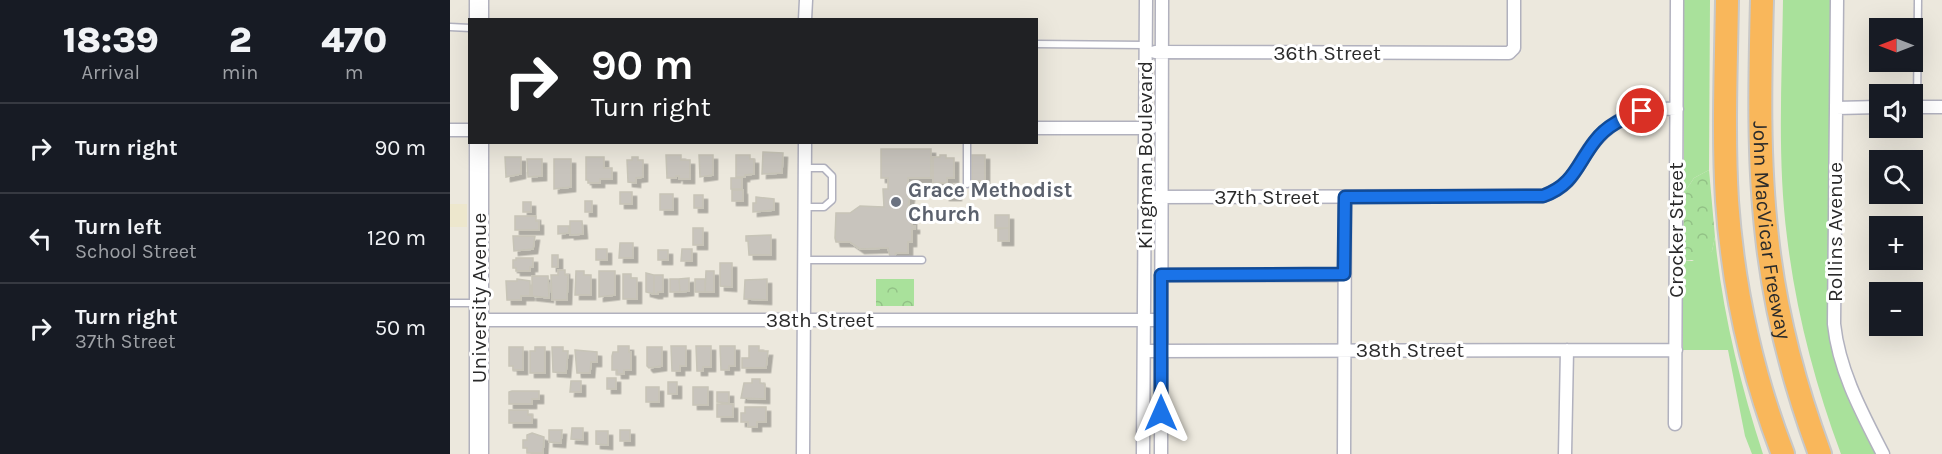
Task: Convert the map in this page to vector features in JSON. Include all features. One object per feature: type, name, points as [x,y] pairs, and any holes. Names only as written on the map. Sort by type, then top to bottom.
[{"type":"highway","name":"John MacVicar Freeway","points":[[1727,0],[1727,201],[1736,276],[1746,327],[1772,425],[1783,454]]},
{"type":"highway","name":"John MacVicar Freeway","points":[[1762,1],[1762,179],[1767,238],[1785,343],[1803,409],[1820,454]]},
{"type":"main road","points":[[479,0],[479,18]]},
{"type":"main road","name":"University Avenue","points":[[479,144],[479,454]]},
{"type":"street","points":[[806,0],[806,18]]},
{"type":"street","name":"Kingman Boulevard","points":[[1143,454],[1146,0]]},
{"type":"street","name":"Kingman Boulevard","points":[[1161,454],[1162,0]]},
{"type":"street","name":"36th Street","points":[[1145,49],[1162,52],[1509,53],[1514,48],[1514,0]]},
{"type":"street","name":"Crocker Street","points":[[1675,424],[1677,0]]},
{"type":"street","name":"Rollins Avenue","points":[[1837,0],[1834,324],[1836,346],[1843,368],[1883,454]]},
{"type":"street","points":[[1836,108],[1869,107]]},
{"type":"street","points":[[1923,107],[1942,107]]},
{"type":"street","name":"37th Street","points":[[1145,197],[1543,196],[1557,191],[1569,182],[1596,139],[1617,121],[1642,111],[1660,108],[1677,109]]},
{"type":"street","points":[[1038,129],[1162,128]]},
{"type":"street","points":[[450,130],[468,130]]},
{"type":"street","points":[[803,454],[805,144]]},
{"type":"street","points":[[1344,454],[1345,197]]},
{"type":"street","points":[[1161,275],[1344,274]]},
{"type":"street","name":"38th Street","points":[[479,312],[803,320],[1160,320]]},
{"type":"street","points":[[1566,454],[1567,350]]},
{"type":"street","name":"38th Street","points":[[1144,351],[1676,350]]},
{"type":"lane","points":[[1916,84],[1918,0]]},
{"type":"lane","points":[[450,27],[468,28]]},
{"type":"lane","points":[[1038,44],[1145,49]]},
{"type":"lane","points":[[967,144],[967,184]]},
{"type":"lane","points":[[804,168],[824,168],[832,176],[832,200],[824,207],[804,207]]},
{"type":"lane","points":[[804,260],[922,260]]},
{"type":"lane","points":[[450,303],[479,312]]},
{"type":"shaded area","points":[[450,204],[467,204],[467,227],[450,227]]},
{"type":"green space","points":[[1684,0],[1710,0],[1709,170],[1694,178],[1684,193]]},
{"type":"green space","points":[[1783,0],[1831,0],[1830,336],[1836,365],[1877,454],[1841,454],[1823,401],[1801,320],[1787,237],[1782,178]]},
{"type":"green space","points":[[1709,170],[1715,237],[1712,251],[1701,260],[1683,260],[1684,193],[1694,178]]},
{"type":"green space","points":[[1715,237],[1722,292],[1733,347],[1763,454],[1752,454],[1745,436],[1728,350],[1683,350],[1683,260],[1692,261],[1712,251]]},
{"type":"green space","points":[[876,279],[914,279],[914,306],[876,306]]},
{"type":"building","name":"Grace Methodist Church","points":[[881,149],[931,149],[931,178],[908,178],[908,196],[910,196],[908,207],[912,210],[912,226],[915,226],[915,229],[912,229],[912,242],[908,242],[908,253],[896,253],[894,257],[890,257],[888,248],[860,249],[850,242],[836,242],[835,238],[836,213],[850,213],[860,206],[884,207],[883,189],[888,189],[888,178],[881,178]]},
{"type":"building","points":[[763,152],[783,153],[782,173],[762,174]]},
{"type":"building","points":[[666,155],[681,155],[681,160],[690,160],[690,179],[679,179],[679,176],[667,178]]},
{"type":"building","points":[[699,155],[713,155],[713,175],[700,177]]},
{"type":"building","points":[[736,155],[750,155],[750,159],[754,159],[754,174],[736,177]]},
{"type":"building","points":[[940,155],[954,158],[954,178],[947,178],[947,183],[933,183],[933,157],[940,157]]},
{"type":"building","points":[[972,155],[985,155],[985,182],[972,180]]},
{"type":"building","points":[[505,157],[521,157],[521,174],[506,177]]},
{"type":"building","points":[[586,157],[604,157],[604,168],[612,168],[612,179],[600,179],[600,183],[588,183]]},
{"type":"building","points":[[632,157],[643,160],[643,177],[636,178],[636,183],[628,182],[627,160],[632,160]]},
{"type":"building","points":[[527,159],[542,159],[542,176],[528,177]]},
{"type":"building","points":[[554,159],[571,159],[571,187],[554,189]]},
{"type":"building","points":[[731,178],[742,178],[742,189],[731,189]]},
{"type":"building","points":[[945,185],[957,185],[957,196],[945,196]]},
{"type":"building","points":[[732,190],[743,190],[743,201],[732,201]]},
{"type":"building","points":[[620,192],[632,192],[632,204],[620,204]]},
{"type":"building","points":[[660,194],[673,194],[673,210],[660,210]]},
{"type":"building","points":[[694,195],[703,195],[703,208],[694,208]]},
{"type":"building","points":[[756,197],[774,199],[774,210],[753,212]]},
{"type":"building","points":[[585,201],[592,201],[592,212],[585,212]]},
{"type":"building","points":[[523,202],[531,202],[531,212],[523,212]]},
{"type":"building","points":[[995,215],[1009,215],[1009,228],[995,228]]},
{"type":"building","points":[[515,216],[536,216],[536,221],[539,221],[539,230],[515,230]]},
{"type":"building","points":[[570,221],[582,221],[583,234],[570,235]]},
{"type":"building","points":[[558,226],[569,226],[569,233],[558,234]]},
{"type":"building","points":[[693,228],[703,228],[703,245],[693,245]]},
{"type":"building","points":[[1009,228],[1009,241],[998,241],[998,229]]},
{"type":"building","points":[[771,235],[771,255],[749,255],[746,236]]},
{"type":"building","points":[[513,236],[535,236],[533,249],[514,251]]},
{"type":"building","points":[[620,243],[633,243],[633,258],[619,258]]},
{"type":"building","points":[[596,249],[607,249],[607,260],[596,260]]},
{"type":"building","points":[[682,249],[692,249],[692,261],[681,261]]},
{"type":"building","points":[[658,250],[668,250],[668,260],[658,260]]},
{"type":"building","points":[[552,255],[558,255],[558,267],[552,267]]},
{"type":"building","points":[[533,258],[533,267],[530,267],[530,271],[516,271],[516,268],[513,268],[513,260]]},
{"type":"building","points":[[720,263],[732,263],[732,287],[720,286]]},
{"type":"building","points":[[558,270],[565,270],[565,275],[568,275],[567,300],[552,300],[551,275],[558,275]]},
{"type":"building","points":[[576,271],[584,271],[584,275],[591,275],[591,295],[575,295]]},
{"type":"building","points":[[599,271],[615,271],[615,295],[599,297]]},
{"type":"building","points":[[706,271],[714,271],[714,292],[705,292]]},
{"type":"building","points":[[646,273],[654,275],[654,294],[646,292]]},
{"type":"building","points":[[623,274],[631,274],[631,278],[637,278],[637,299],[623,299]]},
{"type":"building","points":[[654,275],[663,275],[663,292],[658,292],[658,294],[654,294]]},
{"type":"building","points":[[532,276],[548,276],[549,298],[532,296]]},
{"type":"building","points":[[689,278],[689,291],[680,292],[679,279]]},
{"type":"building","points":[[517,279],[530,281],[530,296],[521,296],[521,300],[507,300],[506,281],[517,281]]},
{"type":"building","points":[[670,279],[679,279],[680,292],[670,292]]},
{"type":"building","points":[[695,279],[705,279],[705,292],[695,292]]},
{"type":"building","points":[[767,279],[767,300],[744,299],[745,280]]},
{"type":"building","points":[[618,346],[629,346],[629,352],[631,352],[631,370],[624,370],[624,374],[617,374],[617,370],[612,370],[613,352],[618,352]]},
{"type":"building","points":[[671,346],[686,346],[686,366],[680,366],[680,371],[672,371]]},
{"type":"building","points":[[696,346],[711,346],[711,367],[703,367],[703,371],[697,371]]},
{"type":"building","points":[[720,346],[735,346],[735,366],[729,366],[729,370],[721,370]]},
{"type":"building","points":[[749,346],[759,346],[759,351],[768,351],[766,368],[742,368],[742,358],[749,358]]},
{"type":"building","points":[[509,347],[523,347],[523,370],[513,370],[513,366],[509,366]]},
{"type":"building","points":[[535,347],[545,347],[545,373],[530,373],[530,351],[535,351]]},
{"type":"building","points":[[552,347],[563,347],[563,351],[568,351],[566,373],[553,372]]},
{"type":"building","points":[[647,347],[662,347],[662,366],[649,368],[647,366]]},
{"type":"building","points":[[575,350],[597,352],[597,362],[591,362],[590,373],[577,373]]},
{"type":"building","points":[[607,378],[616,378],[616,389],[607,389]]},
{"type":"building","points":[[752,379],[760,379],[760,383],[765,384],[765,399],[741,398],[744,383],[752,383]]},
{"type":"building","points":[[571,381],[581,381],[581,392],[570,392]]},
{"type":"building","points":[[668,382],[677,382],[677,394],[668,394]]},
{"type":"building","points":[[646,387],[659,387],[659,402],[646,402]]},
{"type":"building","points":[[693,387],[708,387],[708,405],[693,405]]},
{"type":"building","points":[[539,391],[539,399],[532,399],[532,404],[509,404],[509,392]]},
{"type":"building","points":[[717,392],[729,392],[729,403],[717,402]]},
{"type":"building","points":[[717,404],[733,404],[733,417],[717,417]]},
{"type":"building","points":[[745,407],[766,407],[766,422],[757,422],[757,427],[748,427],[748,422],[741,422],[741,413],[745,413]]},
{"type":"building","points":[[509,410],[528,410],[528,415],[532,415],[532,423],[509,423]]},
{"type":"building","points":[[572,428],[583,428],[583,440],[571,439]]},
{"type":"building","points":[[549,430],[562,430],[561,443],[549,442]]},
{"type":"building","points":[[620,430],[630,430],[630,441],[620,441]]},
{"type":"building","points":[[596,431],[608,431],[608,445],[596,444]]},
{"type":"building","points":[[532,433],[544,437],[543,453],[527,453],[527,448],[523,448],[523,440],[527,440],[527,435]]},
{"type":"place","name":"Grace Methodist Church","points":[[896,202]]},
{"type":"route","points":[[1161,413],[1161,275],[1315,276],[1344,274],[1345,197],[1523,196],[1533,198],[1543,196],[1557,191],[1569,182],[1596,139],[1617,121],[1642,111]]}]
